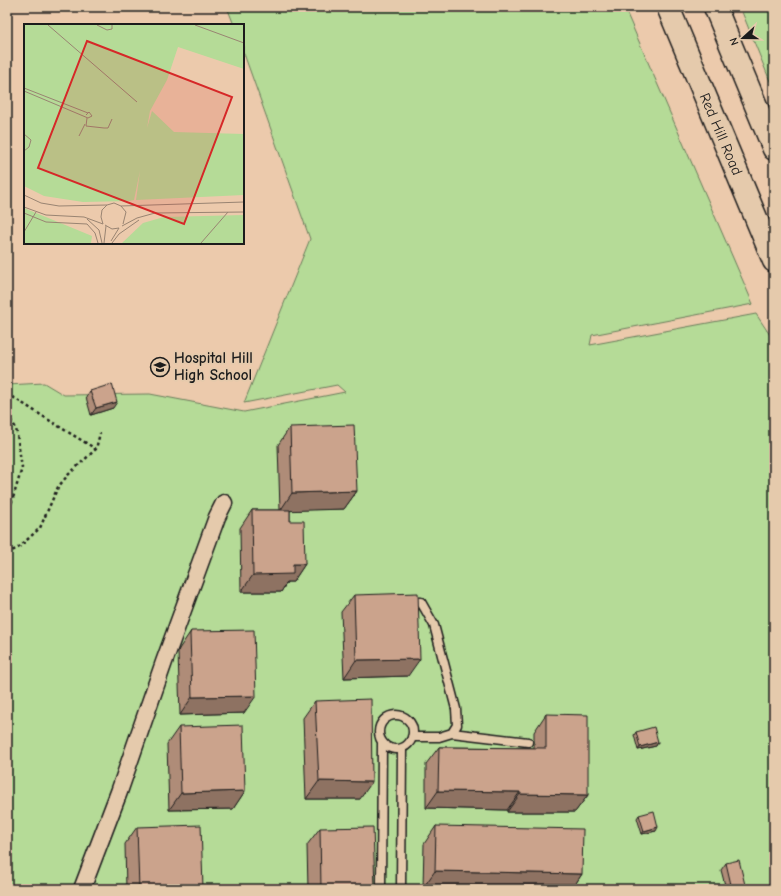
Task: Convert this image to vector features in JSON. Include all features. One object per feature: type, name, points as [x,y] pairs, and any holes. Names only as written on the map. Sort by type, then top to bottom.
[{"type":"main road","name":"Red Hill Road","points":[[668,7],[774,261]]},
{"type":"main road","points":[[715,7],[774,149]]},
{"type":"street","points":[[82,889],[119,792],[164,662],[224,503]]},
{"type":"lane","points":[[398,600],[421,602],[434,625],[456,710],[457,725],[452,733]]},
{"type":"lane","points":[[381,889],[382,742],[379,732],[380,726],[386,718],[391,715],[402,716],[410,722],[413,732],[412,737],[402,748],[391,748],[382,742]]},
{"type":"lane","points":[[412,737],[439,737],[452,733],[528,742]]},
{"type":"lane","points":[[401,889],[402,748]]},
{"type":"path","points":[[7,395],[11,396],[63,430],[96,449]]},
{"type":"path","points":[[7,415],[16,428],[22,468],[7,518]]},
{"type":"path","points":[[7,553],[18,548],[40,528],[58,487],[68,475],[96,449],[100,433]]},
{"type":"green space","points":[[227,7],[624,7],[753,304],[592,335],[590,345],[756,314],[774,341],[774,889],[7,889],[7,385],[44,383],[64,395],[150,394],[244,412],[345,392],[337,385],[244,403],[310,239],[244,54],[244,24],[234,24]]},
{"type":"green space","points":[[740,7],[774,7],[774,91]]},
{"type":"building","points":[[112,384],[117,402],[96,408],[90,391]]},
{"type":"building","points":[[354,425],[357,491],[292,493],[290,427]]},
{"type":"building","points":[[252,510],[290,510],[290,521],[304,521],[305,564],[293,564],[293,574],[253,575]]},
{"type":"building","points":[[418,593],[420,659],[356,660],[354,595]]},
{"type":"building","points":[[254,630],[256,696],[192,697],[191,631]]},
{"type":"building","points":[[371,699],[372,782],[319,781],[315,701]]},
{"type":"building","points":[[546,714],[588,715],[588,795],[438,791],[439,747],[546,748]]},
{"type":"building","points":[[243,725],[245,791],[181,793],[179,727]]},
{"type":"building","points":[[654,727],[658,742],[640,747],[636,732]]},
{"type":"building","points":[[654,811],[658,827],[644,831],[639,815]]},
{"type":"building","points":[[201,825],[203,889],[139,889],[137,827]]},
{"type":"building","points":[[436,826],[583,829],[582,874],[435,871]]},
{"type":"building","points":[[373,827],[375,889],[321,889],[320,828]]},
{"type":"building","points":[[739,860],[746,889],[732,889],[726,863]]},
{"type":"place","name":"Hospital Hill High School","points":[[160,367]]}]
